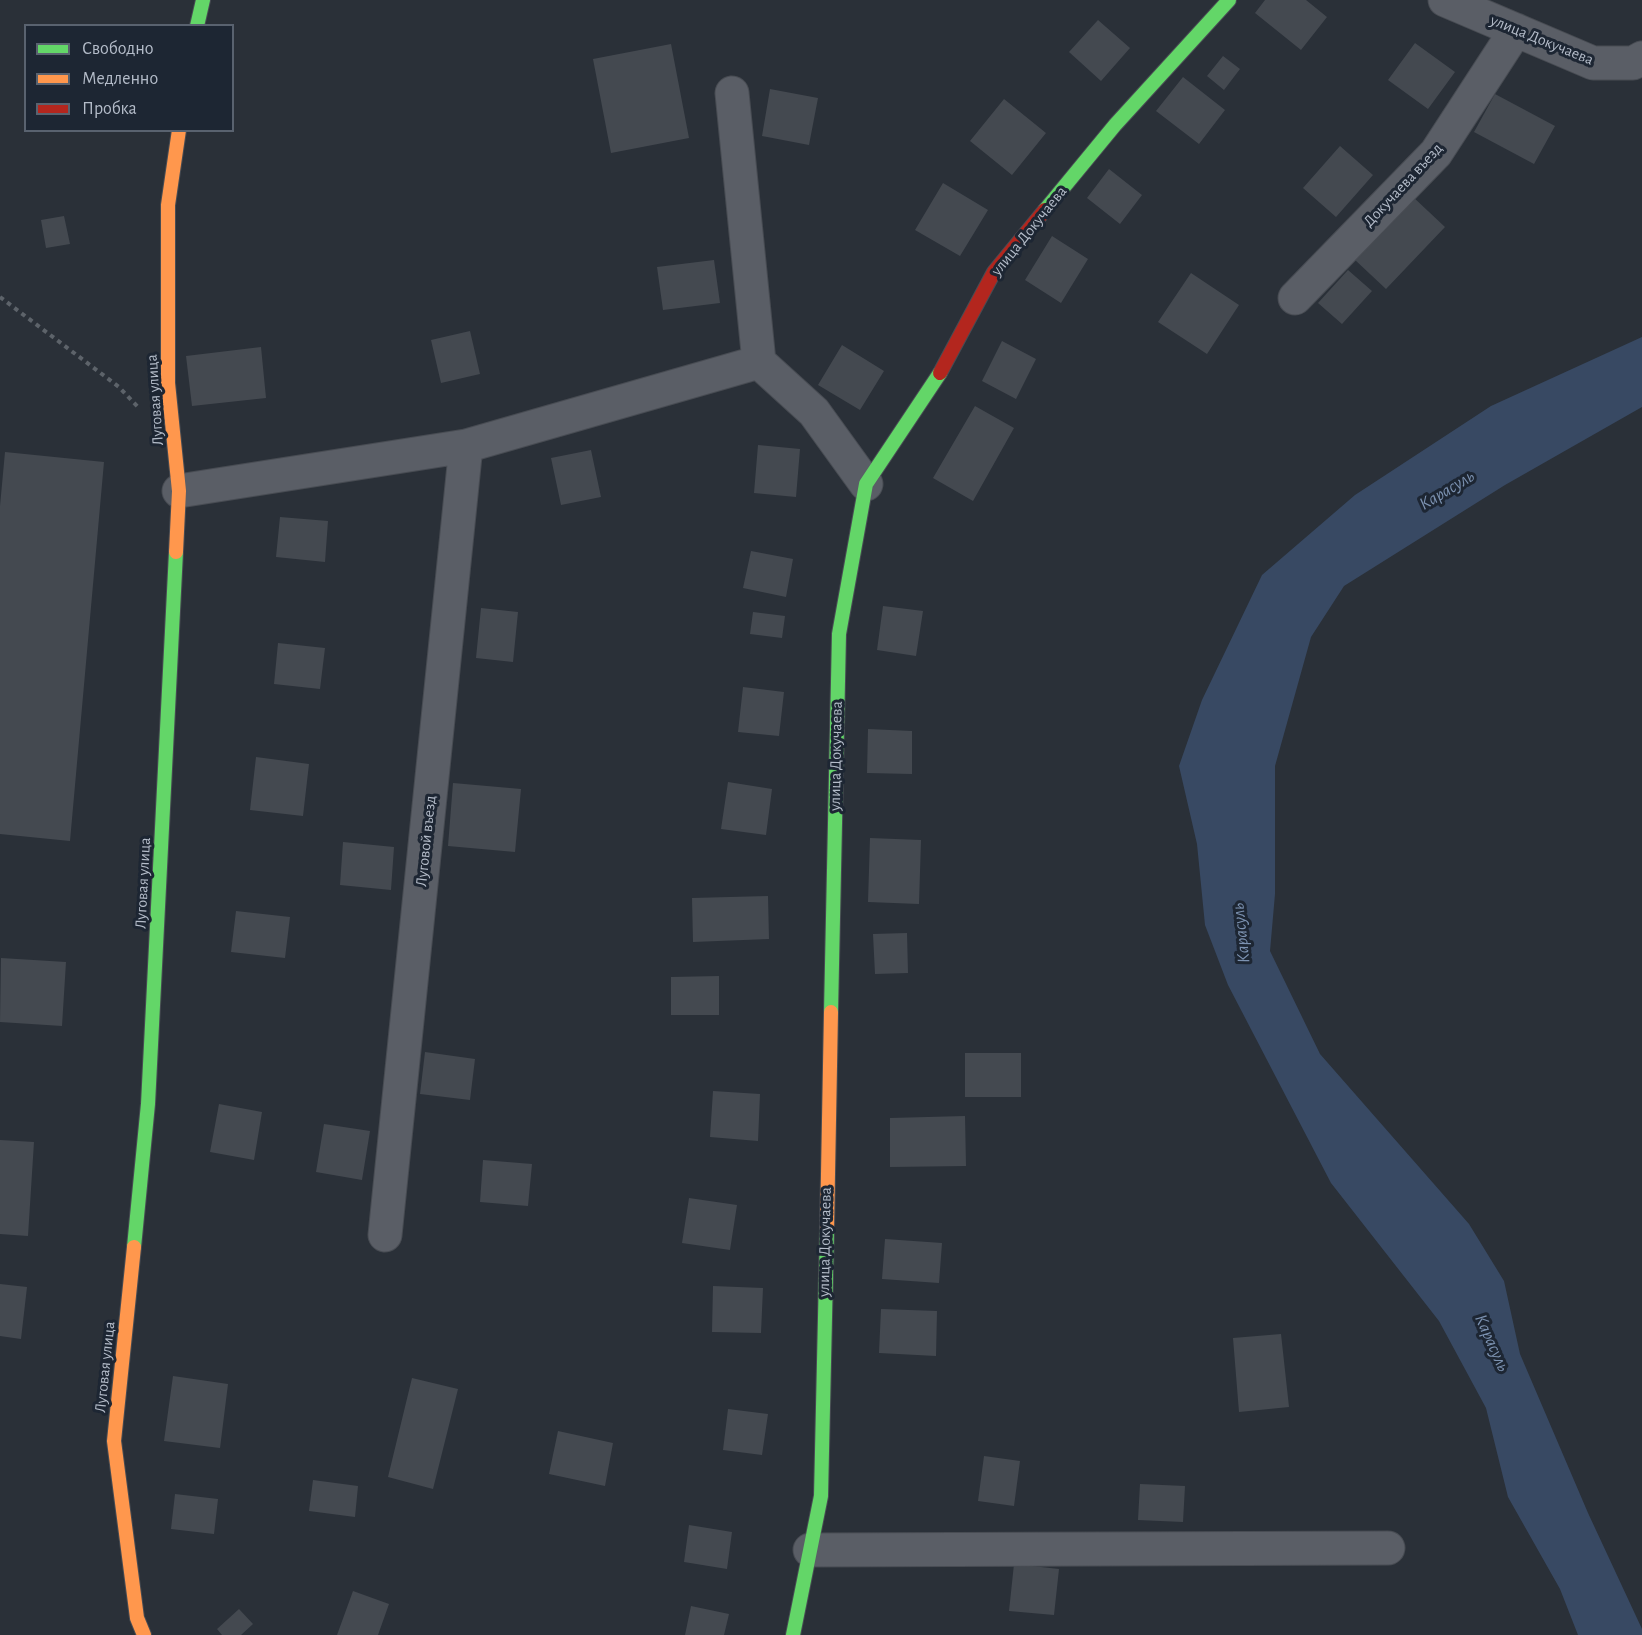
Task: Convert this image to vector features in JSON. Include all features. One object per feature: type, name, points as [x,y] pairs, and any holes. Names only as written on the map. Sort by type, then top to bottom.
[{"type":"street","points":[[197,24],[203,0]]},
{"type":"street","name":"улица Докучаева","points":[[793,1635],[821,1496],[839,634],[866,484],[930,392],[994,272],[1115,125],[1229,0]]},
{"type":"street","name":"улица Докучаева","points":[[1445,0],[1593,63],[1633,63],[1642,58]]},
{"type":"street","name":"Докучаева въезд","points":[[1295,298],[1436,153],[1516,30]]},
{"type":"street","points":[[732,93],[759,362],[814,412],[866,484]]},
{"type":"street","name":"Луговая улица","points":[[144,1635],[137,1618],[114,1442],[148,1104],[179,491],[168,383],[168,205],[179,132]]},
{"type":"street","points":[[179,491],[465,446],[759,362]]},
{"type":"street","name":"Луговой въезд","points":[[385,1235],[465,446]]},
{"type":"street","points":[[810,1550],[1388,1548]]},
{"type":"path","points":[[0,297],[120,387],[174,446]]},
{"type":"water","name":"Карасуль","points":[[1642,337],[1642,407],[1505,485],[1344,586],[1311,637],[1275,766],[1275,894],[1270,951],[1320,1054],[1469,1224],[1504,1281],[1520,1354],[1588,1513],[1642,1629],[1642,1635],[1578,1635],[1560,1589],[1508,1497],[1486,1408],[1439,1321],[1331,1183],[1228,985],[1205,925],[1197,844],[1179,766],[1202,700],[1262,575],[1355,495],[1491,406]]},
{"type":"building","points":[[1265,0],[1306,0],[1327,17],[1301,50],[1255,13]]},
{"type":"building","points":[[1098,20],[1130,48],[1101,81],[1069,52]]},
{"type":"building","points":[[1415,43],[1455,72],[1428,109],[1388,80]]},
{"type":"building","points":[[671,44],[689,138],[611,153],[593,59]]},
{"type":"building","points":[[1223,56],[1240,69],[1224,90],[1207,76]]},
{"type":"building","points":[[1183,77],[1225,110],[1199,144],[1156,111]]},
{"type":"building","points":[[770,89],[818,98],[809,145],[762,136]]},
{"type":"building","points":[[1495,94],[1555,126],[1534,164],[1474,132]]},
{"type":"building","points":[[1004,99],[1046,133],[1012,175],[970,141]]},
{"type":"building","points":[[1340,146],[1373,175],[1336,217],[1303,188]]},
{"type":"building","points":[[1109,169],[1142,195],[1120,224],[1087,198]]},
{"type":"building","points":[[943,183],[988,210],[960,256],[915,230]]},
{"type":"building","points":[[1412,196],[1445,227],[1386,289],[1354,259]]},
{"type":"building","points":[[64,216],[70,244],[46,248],[41,220]]},
{"type":"building","points":[[1052,236],[1088,259],[1061,303],[1025,280]]},
{"type":"building","points":[[714,260],[720,303],[663,310],[657,267]]},
{"type":"building","points":[[1348,270],[1372,291],[1342,324],[1318,303]]},
{"type":"building","points":[[1191,273],[1239,305],[1207,354],[1158,322]]},
{"type":"building","points":[[470,331],[480,374],[441,383],[431,340]]},
{"type":"building","points":[[1002,341],[1036,359],[1016,399],[982,381]]},
{"type":"building","points":[[842,345],[884,371],[860,410],[818,385]]},
{"type":"building","points":[[261,347],[266,398],[192,406],[186,356]]},
{"type":"building","points":[[975,406],[1014,428],[973,501],[933,478]]},
{"type":"building","points":[[758,445],[800,449],[796,497],[754,493]]},
{"type":"building","points":[[591,450],[601,497],[561,505],[551,458]]},
{"type":"building","points":[[5,452],[104,462],[70,841],[0,834],[0,506]]},
{"type":"building","points":[[280,517],[328,521],[325,562],[276,557]]},
{"type":"building","points":[[751,551],[793,559],[786,597],[743,588]]},
{"type":"building","points":[[883,606],[923,611],[916,656],[877,650]]},
{"type":"building","points":[[481,608],[518,612],[513,662],[476,658]]},
{"type":"building","points":[[753,612],[785,616],[782,638],[750,634]]},
{"type":"building","points":[[278,643],[325,648],[320,689],[274,684]]},
{"type":"building","points":[[743,687],[784,692],[779,736],[738,732]]},
{"type":"building","points":[[868,729],[912,731],[912,774],[867,773]]},
{"type":"building","points":[[256,757],[309,764],[303,816],[250,810]]},
{"type":"building","points":[[728,782],[772,789],[766,835],[721,829]]},
{"type":"building","points":[[453,783],[521,789],[515,852],[448,846]]},
{"type":"building","points":[[870,838],[921,840],[919,904],[868,902]]},
{"type":"building","points":[[343,842],[394,847],[391,890],[340,885]]},
{"type":"building","points":[[768,896],[769,939],[693,942],[692,898]]},
{"type":"building","points":[[236,911],[290,917],[285,958],[231,952]]},
{"type":"building","points":[[907,933],[908,973],[875,974],[873,934]]},
{"type":"building","points":[[1,958],[66,962],[62,1026],[0,1022]]},
{"type":"building","points":[[719,976],[719,1015],[671,1015],[671,977]]},
{"type":"building","points":[[425,1052],[475,1059],[470,1100],[420,1094]]},
{"type":"building","points":[[965,1053],[1021,1053],[1021,1097],[965,1097]]},
{"type":"building","points":[[713,1091],[760,1094],[758,1141],[710,1137]]},
{"type":"building","points":[[219,1104],[262,1112],[254,1160],[210,1152]]},
{"type":"building","points":[[965,1116],[966,1166],[890,1167],[890,1118]]},
{"type":"building","points":[[324,1124],[370,1131],[362,1180],[316,1172]]},
{"type":"building","points":[[0,1140],[34,1142],[28,1236],[0,1234]]},
{"type":"building","points":[[483,1160],[532,1164],[528,1206],[480,1202]]},
{"type":"building","points":[[689,1198],[737,1205],[730,1250],[682,1243]]},
{"type":"building","points":[[885,1239],[942,1243],[939,1283],[882,1279]]},
{"type":"building","points":[[0,1284],[27,1287],[21,1339],[0,1336]]},
{"type":"building","points":[[713,1286],[763,1288],[761,1333],[712,1332]]},
{"type":"building","points":[[881,1309],[937,1311],[936,1356],[879,1353]]},
{"type":"building","points":[[1281,1334],[1289,1407],[1239,1412],[1233,1338]]},
{"type":"building","points":[[173,1376],[228,1384],[220,1448],[164,1441]]},
{"type":"building","points":[[412,1378],[458,1389],[433,1489],[388,1477]]},
{"type":"building","points":[[728,1409],[768,1414],[762,1455],[723,1450]]},
{"type":"building","points":[[558,1431],[613,1443],[605,1486],[549,1474]]},
{"type":"building","points":[[984,1456],[1020,1461],[1014,1506],[978,1501]]},
{"type":"building","points":[[313,1480],[358,1486],[355,1517],[309,1511]]},
{"type":"building","points":[[1140,1484],[1185,1486],[1183,1522],[1138,1520]]},
{"type":"building","points":[[175,1494],[218,1499],[214,1534],[171,1529]]},
{"type":"building","points":[[689,1525],[732,1532],[727,1569],[684,1562]]},
{"type":"building","points":[[1014,1564],[1059,1569],[1054,1615],[1009,1611]]},
{"type":"building","points":[[353,1591],[389,1604],[378,1635],[337,1635]]},
{"type":"building","points":[[691,1606],[729,1614],[724,1635],[685,1635]]},
{"type":"building","points":[[239,1609],[253,1624],[241,1635],[222,1635],[217,1629]]},
{"type":"traffic: fast","points":[[197,24],[203,0]]},
{"type":"traffic: fast","points":[[1045,210],[1115,125],[1229,0]]},
{"type":"traffic: fast","points":[[831,1012],[839,634],[866,484],[940,373]]},
{"type":"traffic: fast","points":[[134,1247],[148,1104],[176,552]]},
{"type":"traffic: fast","points":[[793,1635],[821,1496],[827,1228]]},
{"type":"traffic: slow","points":[[176,552],[179,491],[168,383],[168,205],[179,132]]},
{"type":"traffic: slow","points":[[827,1228],[831,1012]]},
{"type":"traffic: slow","points":[[134,1247],[114,1441],[137,1618],[144,1635]]},
{"type":"traffic: jam","points":[[940,373],[994,272],[1045,210]]}]
